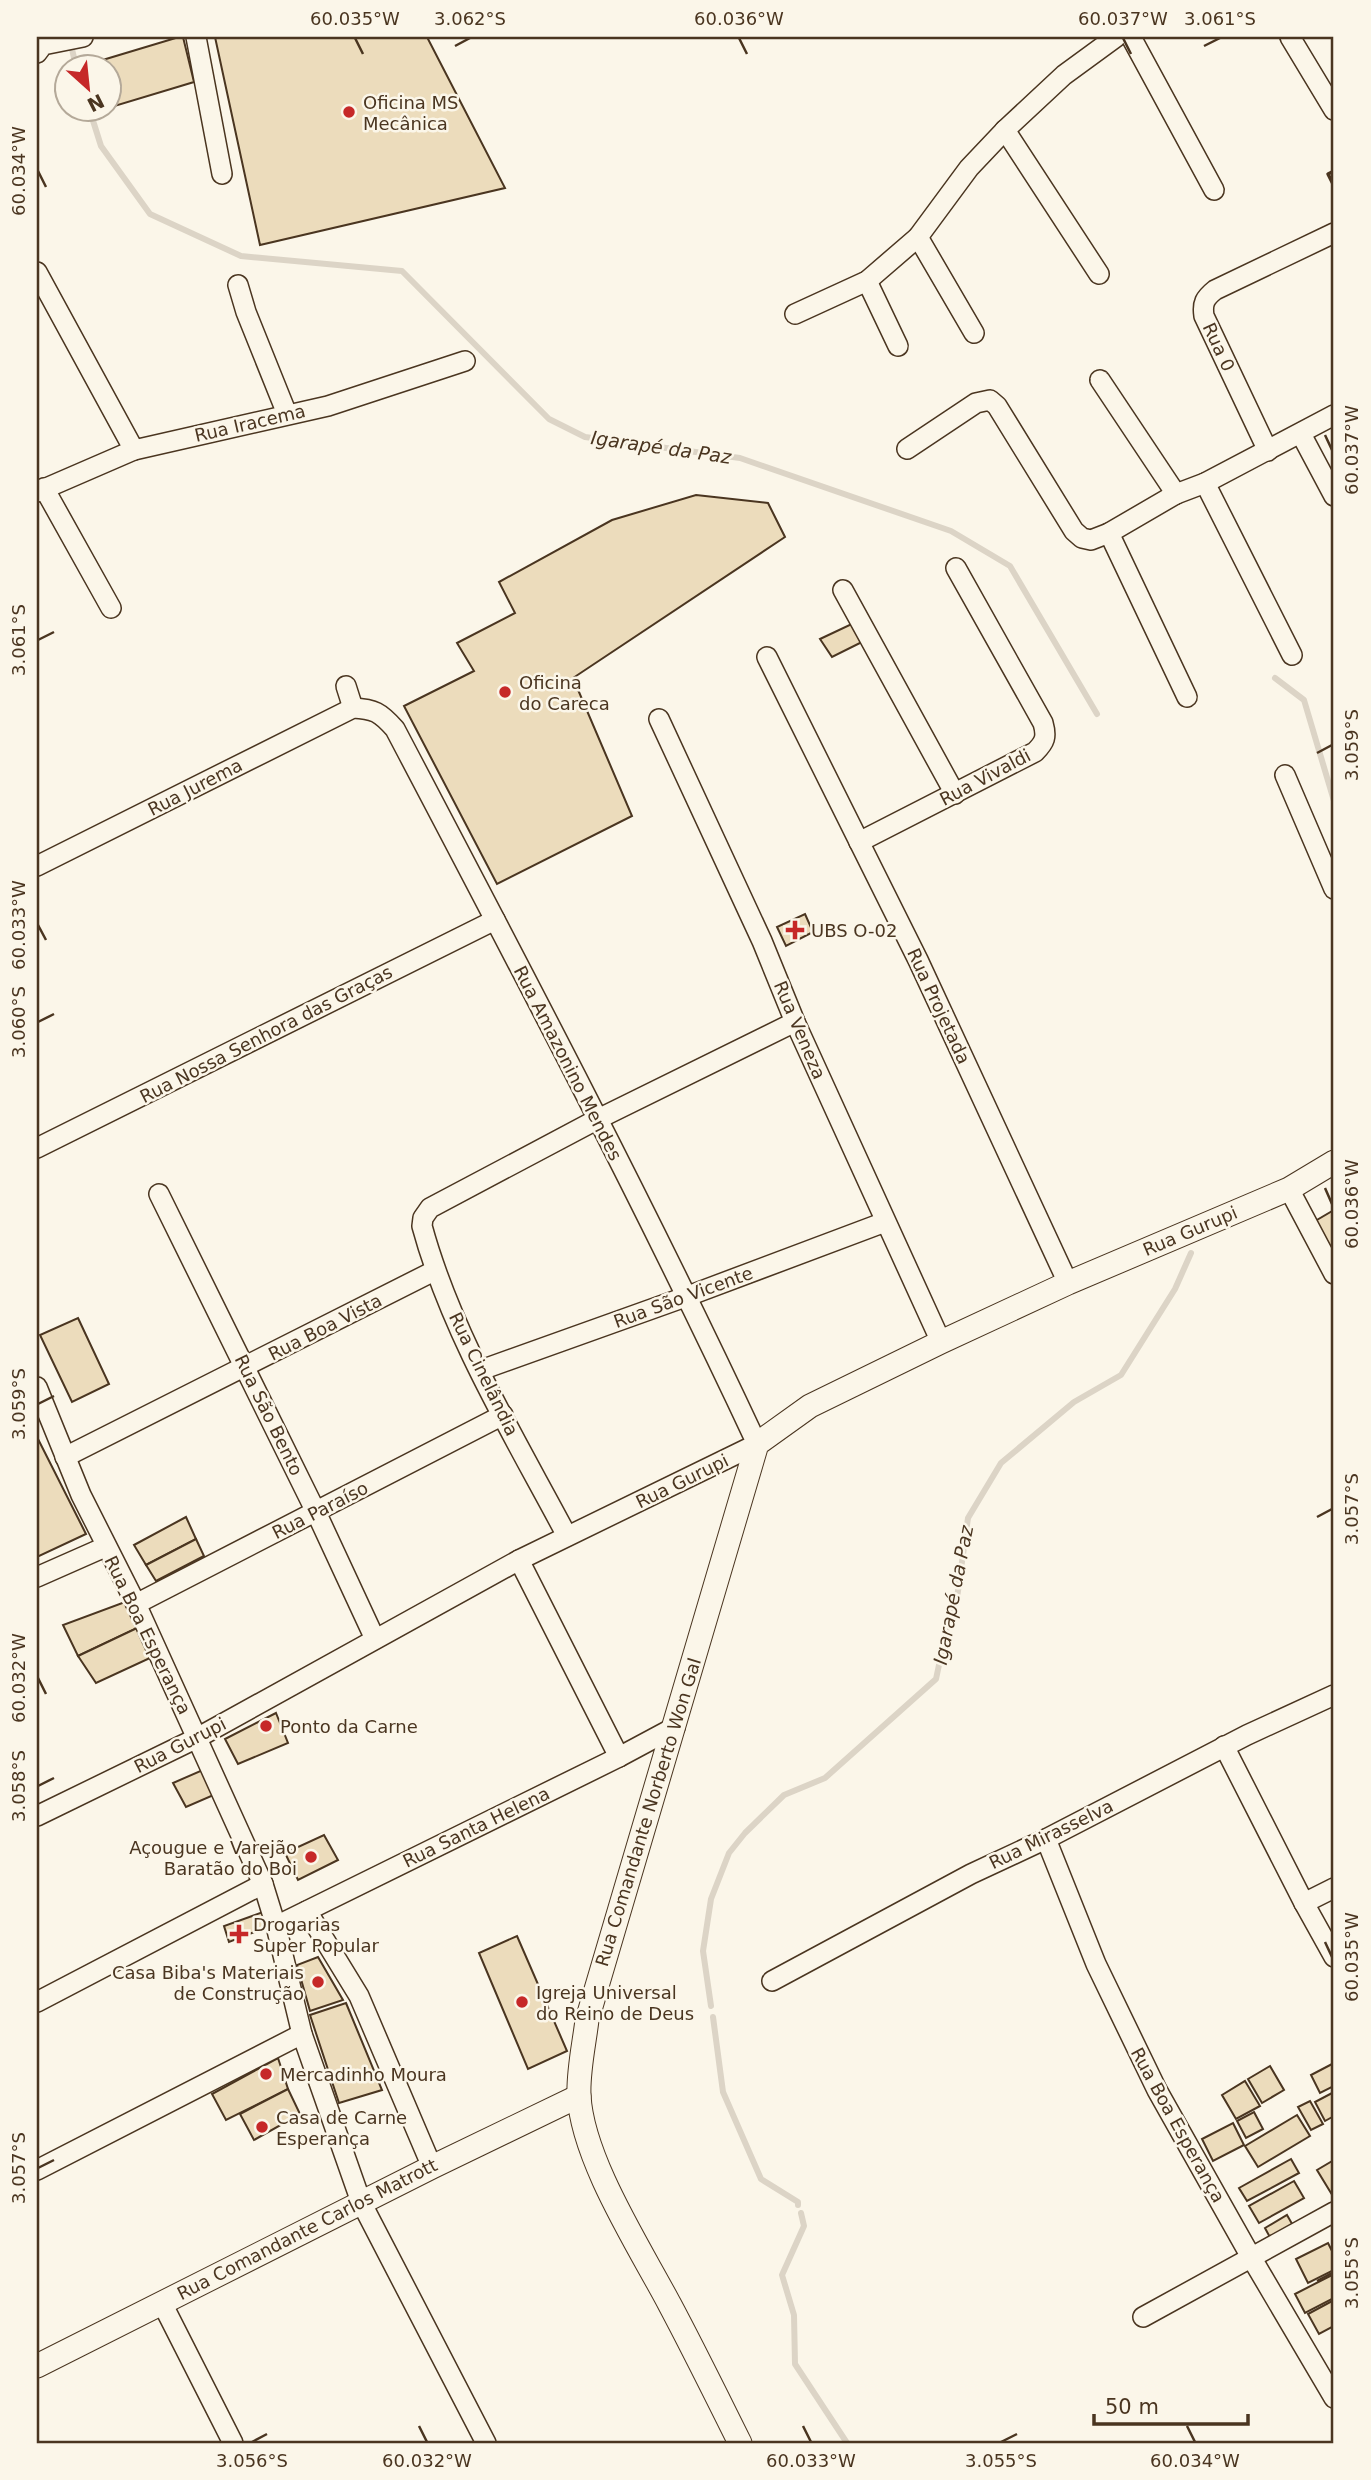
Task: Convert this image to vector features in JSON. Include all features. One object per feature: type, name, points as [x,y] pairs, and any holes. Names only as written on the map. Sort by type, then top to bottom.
[{"type":"street","points":[[43,46],[83,37]]},
{"type":"street","points":[[196,37],[222,174]]},
{"type":"street","points":[[795,314],[867,281],[918,237],[969,168],[1005,130],[1064,75],[1116,37]]},
{"type":"street","points":[[1130,37],[1214,190]]},
{"type":"street","points":[[1290,37],[1334,110]]},
{"type":"street","points":[[1005,130],[1099,274]]},
{"type":"street","name":"Rua 0","points":[[1268,451],[1204,316],[1202,306],[1206,297],[1215,290],[1334,233]]},
{"type":"street","points":[[918,237],[974,333]]},
{"type":"street","points":[[37,272],[134,450]]},
{"type":"street","points":[[867,281],[898,345]]},
{"type":"street","points":[[238,285],[246,312],[287,414]]},
{"type":"street","name":"Rua Iracema","points":[[40,490],[134,450],[328,406],[465,361]]},
{"type":"street","points":[[1100,380],[1176,494]]},
{"type":"street","points":[[907,449],[976,403],[990,400],[997,406],[1074,531],[1082,538],[1091,540],[1334,415]]},
{"type":"street","points":[[1301,434],[1334,496]]},
{"type":"street","points":[[1205,483],[1292,655]]},
{"type":"street","points":[[40,490],[111,608]]},
{"type":"street","points":[[1109,533],[1187,697]]},
{"type":"street","name":"Rua Vivaldi","points":[[859,842],[1035,752],[1045,743],[1043,723],[956,568]]},
{"type":"street","points":[[843,590],[955,794]]},
{"type":"street","name":"Rua Projetada","points":[[767,657],[918,960],[1068,1283]]},
{"type":"street","points":[[346,686],[352,708]]},
{"type":"street","name":"Rua Jurema","points":[[37,866],[352,708]]},
{"type":"street","name":"Rua Amazonino Mendes","points":[[352,708],[372,709],[385,717],[395,729],[688,1296],[757,1444]]},
{"type":"street","name":"Rua Veneza","points":[[659,719],[941,1342]]},
{"type":"street","points":[[1285,775],[1334,889]]},
{"type":"street","name":"Rua Nossa Senhora das Graças","points":[[37,1148],[495,920]]},
{"type":"street","points":[[596,1120],[795,1022]]},
{"type":"street","name":"Rua Cinelândia","points":[[567,1536],[481,1370],[435,1271],[422,1226],[423,1218],[430,1208],[596,1120]]},
{"type":"street","name":"Rua Gurupi","points":[[37,1816],[197,1738],[519,1560],[757,1444],[810,1406],[1068,1283],[1289,1189],[1334,1162]]},
{"type":"street","points":[[1289,1189],[1334,1274]]},
{"type":"street","name":"Rua São Bento","points":[[159,1194],[246,1367],[375,1639]]},
{"type":"street","name":"Rua São Vicente","points":[[481,1370],[885,1222]]},
{"type":"street","name":"Rua Boa Vista","points":[[65,1457],[435,1271]]},
{"type":"street","name":"Rua Boa Esperança","points":[[37,1387],[105,1547],[136,1604],[263,1884],[302,2034],[361,2202],[486,2443]]},
{"type":"street","name":"Rua Paraíso","points":[[136,1604],[503,1415]]},
{"type":"street","name":"Rua Comandante Norberto Won Gal","points":[[740,2443],[616,2205],[590,2143],[579,2096],[587,2021],[757,1444]]},
{"type":"street","points":[[37,1577],[105,1547]]},
{"type":"street","points":[[519,1560],[619,1757]]},
{"type":"street","name":"Rua Mirasselva","points":[[772,1981],[971,1874],[1046,1839],[1224,1746],[1334,1696]]},
{"type":"street","name":"Rua Santa Helena","points":[[276,1926],[675,1727]]},
{"type":"street","points":[[1224,1746],[1334,1957]]},
{"type":"street","name":"Rua Boa Esperança","points":[[1046,1839],[1096,1964],[1126,2030],[1251,2257],[1334,2398]]},
{"type":"street","points":[[37,2002],[263,1884]]},
{"type":"street","points":[[1304,1903],[1334,1888]]},
{"type":"street","points":[[307,1911],[359,1996],[432,2166]]},
{"type":"street","points":[[37,2170],[302,2034]]},
{"type":"street","name":"Rua Comandante Carlos Matrott","points":[[37,2366],[432,2166],[579,2096]]},
{"type":"street","points":[[1143,2317],[1334,2212]]},
{"type":"street","points":[[162,2302],[233,2443]]},
{"type":"building","points":[[183,37],[194,82],[122,104],[122,54]]},
{"type":"building","name":"Oficina MS Mecânica","points":[[215,37],[427,37],[505,188],[260,245]]},
{"type":"building","name":"Oficina do Careca","points":[[696,495],[768,503],[785,537],[573,678],[632,816],[497,884],[404,706],[474,671],[457,643],[515,613],[499,582],[612,520]]},
{"type":"building","points":[[858,621],[868,639],[832,657],[820,639]]},
{"type":"building","name":"UBS O-02","points":[[805,914],[813,932],[786,946],[777,927]]},
{"type":"building","points":[[1334,1210],[1334,1268],[1310,1224]]},
{"type":"building","points":[[78,1318],[109,1384],[72,1402],[40,1335]]},
{"type":"building","points":[[37,1437],[86,1534],[37,1557]]},
{"type":"building","points":[[186,1517],[196,1539],[146,1565],[134,1545]]},
{"type":"building","points":[[196,1539],[204,1556],[156,1581],[146,1565]]},
{"type":"building","points":[[125,1602],[137,1628],[78,1656],[63,1625]]},
{"type":"building","points":[[137,1628],[150,1658],[96,1683],[78,1656]]},
{"type":"building","name":"Ponto da Carne","points":[[276,1713],[288,1743],[238,1764],[225,1739]]},
{"type":"building","points":[[205,1769],[216,1794],[186,1807],[173,1783]]},
{"type":"building","name":"Açougue e Varejão Baratão do Boi","points":[[324,1835],[338,1860],[298,1880],[285,1853]]},
{"type":"building","name":"Drogarias Super Popular","points":[[266,1911],[272,1925],[229,1942],[224,1926]]},
{"type":"building","name":"Igreja Universal do Reino de Deus","points":[[517,1936],[567,2051],[528,2069],[479,1953]]},
{"type":"building","name":"Casa Biba's Materiais de Construção","points":[[318,1957],[343,2000],[310,2011],[297,1965]]},
{"type":"building","points":[[346,2003],[382,2090],[339,2103],[310,2015]]},
{"type":"building","name":"Mercadinho Moura","points":[[278,2058],[288,2089],[226,2120],[212,2094]]},
{"type":"building","points":[[1334,2063],[1334,2086],[1320,2093],[1311,2075]]},
{"type":"building","points":[[1270,2066],[1284,2090],[1262,2103],[1248,2079]]},
{"type":"building","points":[[1245,2081],[1260,2106],[1236,2119],[1222,2095]]},
{"type":"building","name":"Casa de Carne Esperança","points":[[288,2089],[300,2114],[254,2140],[240,2114]]},
{"type":"building","points":[[1334,2092],[1334,2116],[1325,2121],[1315,2102]]},
{"type":"building","points":[[1310,2101],[1323,2124],[1311,2130],[1298,2107]]},
{"type":"building","points":[[1254,2112],[1263,2129],[1246,2138],[1237,2121]]},
{"type":"building","points":[[1297,2115],[1310,2136],[1258,2167],[1245,2146]]},
{"type":"building","points":[[1233,2123],[1244,2145],[1213,2161],[1202,2139]]},
{"type":"building","points":[[1291,2159],[1299,2173],[1247,2201],[1239,2188]]},
{"type":"building","points":[[1334,2160],[1334,2198],[1317,2170]]},
{"type":"building","points":[[1294,2181],[1304,2198],[1259,2223],[1249,2206]]},
{"type":"building","points":[[1287,2215],[1295,2229],[1272,2241],[1265,2228]]},
{"type":"building","points":[[1328,2243],[1334,2255],[1334,2270],[1308,2283],[1296,2259]]},
{"type":"building","points":[[1334,2274],[1334,2298],[1305,2313],[1295,2294]]},
{"type":"building","points":[[1334,2300],[1334,2326],[1319,2334],[1308,2314]]},
{"type":"waterway","name":"Igarapé da Paz","points":[[70,41],[73,52]]},
{"type":"waterway","name":"Igarapé da Paz","points":[[93,122],[101,146],[150,214],[241,256],[402,271],[549,419],[585,437],[740,458],[951,531],[1010,566],[1097,714]]},
{"type":"waterway","name":"Igarapé da Paz","points":[[1275,678],[1304,700],[1334,801]]},
{"type":"waterway","name":"Igarapé da Paz","points":[[711,2006],[703,1951],[711,1899],[729,1853],[745,1833],[784,1795],[825,1778],[936,1679],[947,1627],[957,1598],[968,1518],[1001,1463],[1074,1402],[1121,1375],[1175,1289],[1191,1253]]},
{"type":"waterway","name":"Igarapé da Paz","points":[[713,2017],[723,2092],[761,2179],[798,2202],[798,2205]]},
{"type":"waterway","name":"Igarapé da Paz","points":[[801,2213],[804,2226],[782,2275],[794,2315],[795,2364],[847,2443]]},
{"type":"wall","points":[[1334,171],[1328,174],[1334,186]]},
{"type":"place","name":"Oficina MS Mecânica","points":[[349,112]]},
{"type":"place","name":"Oficina do Careca","points":[[505,692]]},
{"type":"place","name":"UBS O-02","points":[[795,930]]},
{"type":"place","name":"Ponto da Carne","points":[[266,1726]]},
{"type":"place","name":"Açougue e Varejão Baratão do Boi","points":[[311,1857]]},
{"type":"place","name":"Drogarias Super Popular","points":[[239,1934]]},
{"type":"place","name":"Casa Biba's Materiais de Construção","points":[[318,1982]]},
{"type":"place","name":"Igreja Universal do Reino de Deus","points":[[522,2002]]},
{"type":"place","name":"Mercadinho Moura","points":[[266,2074]]},
{"type":"place","name":"Casa de Carne Esperança","points":[[262,2127]]}]
